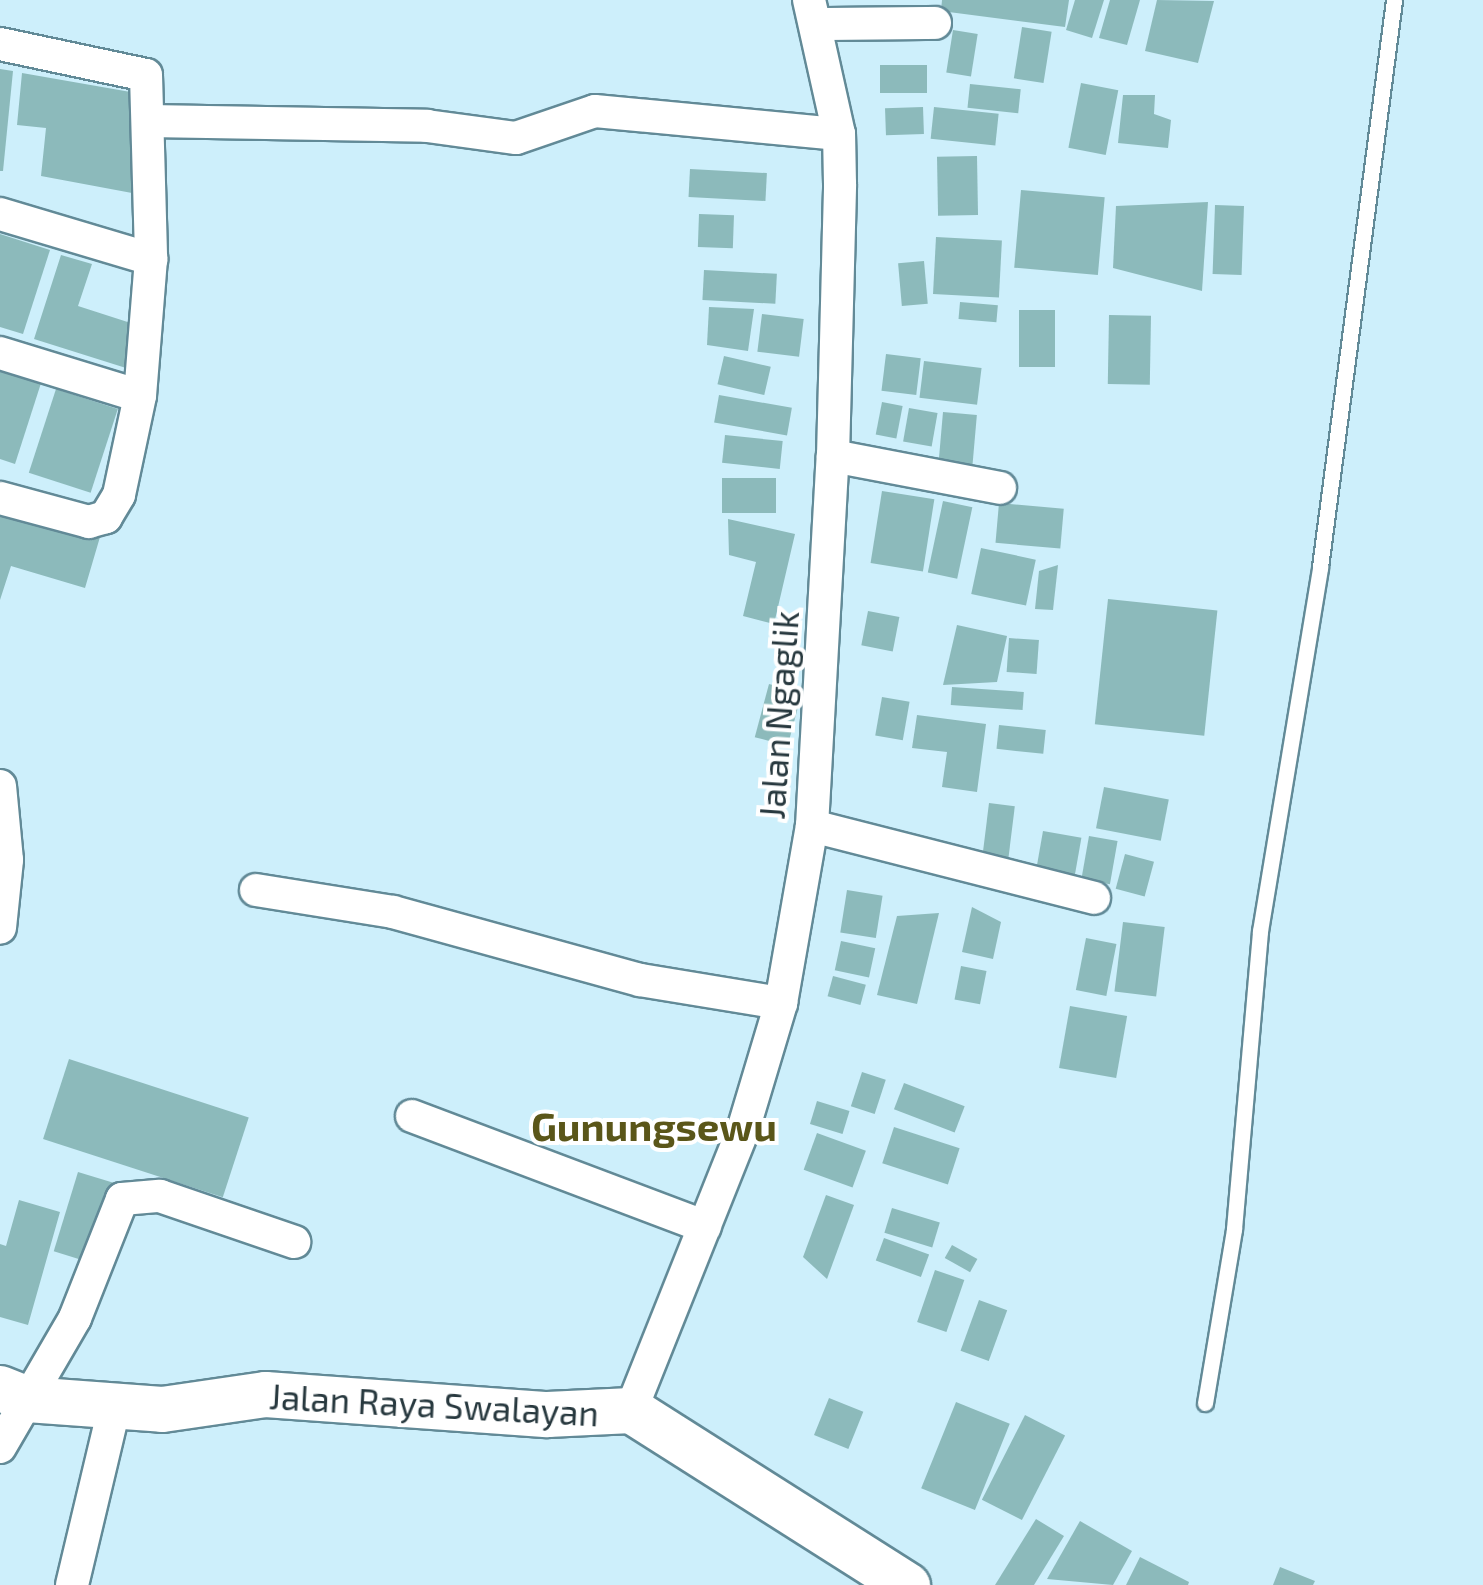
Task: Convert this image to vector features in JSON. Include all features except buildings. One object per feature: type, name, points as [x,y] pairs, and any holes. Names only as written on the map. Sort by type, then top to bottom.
[{"type":"street","points":[[813,12],[935,23]]},
{"type":"street","name":"Jalan Ngaglik","points":[[631,1410],[705,1228],[782,1003],[812,826],[833,456],[839,134],[813,12]]},
{"type":"street","points":[[0,44],[140,70],[150,84],[151,259],[140,396],[119,495],[106,518],[90,522],[0,498]]},
{"type":"street","points":[[149,121],[426,126],[516,138],[595,111],[839,134]]},
{"type":"street","points":[[0,214],[151,259]]},
{"type":"street","points":[[0,353],[140,396]]},
{"type":"street","points":[[833,456],[1000,488]]},
{"type":"street","points":[[0,786],[7,860],[0,928]]},
{"type":"street","points":[[812,826],[1094,898]]},
{"type":"street","points":[[256,890],[393,912],[640,980],[782,1003]]},
{"type":"street","points":[[412,1116],[705,1228]]},
{"type":"street","points":[[0,1447],[14,1394],[75,1318],[122,1199],[160,1196],[294,1242]]},
{"type":"street","name":"Jalan Raya Swalayan","points":[[14,1394],[162,1409],[265,1394],[547,1414],[631,1410]]},
{"type":"street","points":[[72,1585],[116,1405]]},
{"type":"street","points":[[631,1410],[908,1585]]},
{"type":"lane","points":[[1204,1403],[1234,1229],[1260,931],[1320,568],[1394,0]]},
{"type":"district","name":"Gunungsewu","points":[[654,1125]]}]
